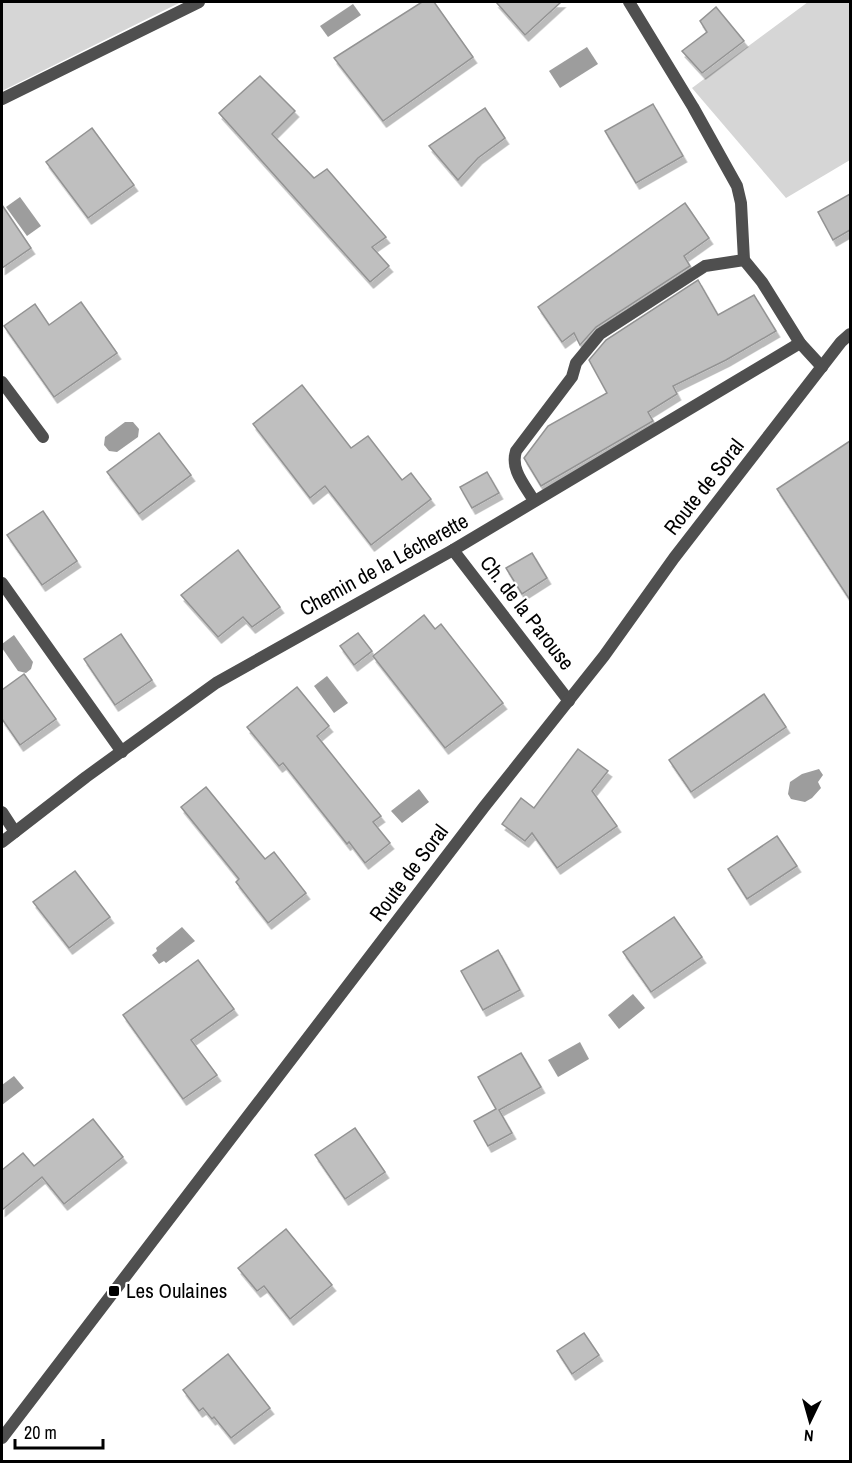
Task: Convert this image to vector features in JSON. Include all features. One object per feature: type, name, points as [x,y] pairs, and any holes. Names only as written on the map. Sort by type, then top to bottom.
[{"type":"street","points":[[2,99],[199,2]]},
{"type":"street","points":[[629,2],[693,107],[737,186],[741,203],[744,260],[762,282],[800,343],[822,367]]},
{"type":"street","points":[[534,501],[514,468],[516,451],[573,377],[576,363],[600,334],[705,266],[744,260]]},
{"type":"street","name":"Route de Soral","points":[[2,1438],[477,816],[604,656],[699,525],[850,334]]},
{"type":"street","name":"Chemin de la Lécherette","points":[[2,842],[216,683],[453,550],[800,343]]},
{"type":"street","points":[[2,382],[43,437]]},
{"type":"street","name":"Ch. de la Parouse","points":[[453,550],[569,701]]},
{"type":"street","points":[[2,583],[122,752]]},
{"type":"street","points":[[2,812],[15,832]]},
{"type":"shaded area","points":[[2,2],[181,2],[2,91]]},
{"type":"shaded area","points":[[808,2],[850,2],[850,160],[786,198],[692,88]]},
{"type":"shaded area","points":[[353,4],[361,15],[328,37],[320,26]]},
{"type":"shaded area","points":[[587,47],[598,64],[560,88],[549,71]]},
{"type":"shaded area","points":[[20,197],[41,226],[27,236],[6,207]]},
{"type":"shaded area","points":[[125,422],[133,422],[139,429],[138,437],[117,452],[109,451],[104,445],[105,437]]},
{"type":"shaded area","points":[[14,635],[33,662],[31,669],[26,673],[18,671],[2,648],[2,644]]},
{"type":"shaded area","points":[[327,676],[348,703],[334,713],[314,686]]},
{"type":"shaded area","points":[[819,769],[823,775],[818,782],[821,788],[812,798],[805,802],[791,799],[788,794],[790,782],[802,774]]},
{"type":"shaded area","points":[[419,789],[429,802],[402,823],[391,811]]},
{"type":"shaded area","points":[[182,927],[195,941],[166,963],[164,961],[159,964],[152,955],[157,951],[156,948]]},
{"type":"shaded area","points":[[633,994],[645,1008],[619,1029],[608,1015]]},
{"type":"shaded area","points":[[580,1042],[589,1059],[558,1077],[548,1060]]},
{"type":"shaded area","points":[[14,1076],[24,1088],[2,1105],[2,1085]]},
{"type":"building","points":[[422,2],[434,2],[473,57],[383,121],[334,58]]},
{"type":"building","points":[[496,2],[561,2],[525,35]]},
{"type":"building","points":[[716,7],[744,41],[702,73],[682,51],[707,32],[700,21]]},
{"type":"building","points":[[260,76],[295,111],[272,134],[314,178],[327,169],[386,237],[372,247],[389,266],[370,282],[219,113]]},
{"type":"building","points":[[653,104],[683,156],[636,183],[605,131]]},
{"type":"building","points":[[485,108],[505,138],[478,158],[458,180],[429,146]]},
{"type":"building","points":[[92,128],[134,185],[88,218],[46,162]]},
{"type":"building","points":[[850,194],[850,230],[833,240],[818,212]]},
{"type":"building","points":[[685,203],[709,238],[684,256],[690,266],[596,327],[580,345],[574,333],[562,342],[538,307]]},
{"type":"building","points":[[2,205],[31,248],[2,268]]},
{"type":"building","points":[[698,280],[718,315],[754,295],[776,331],[726,360],[673,386],[677,394],[648,412],[653,421],[541,486],[524,458],[548,426],[607,393],[589,360],[606,340]]},
{"type":"building","points":[[81,302],[117,353],[54,397],[4,326],[35,304],[49,325]]},
{"type":"building","points":[[302,385],[351,448],[368,436],[402,480],[411,473],[431,499],[371,545],[325,486],[310,498],[253,424]]},
{"type":"building","points":[[159,433],[191,475],[139,514],[107,472]]},
{"type":"building","points":[[850,441],[850,600],[777,489]]},
{"type":"building","points":[[487,472],[499,493],[472,508],[460,487]]},
{"type":"building","points":[[43,511],[77,561],[42,585],[7,535]]},
{"type":"building","points":[[238,550],[280,607],[252,627],[243,617],[218,637],[181,595]]},
{"type":"building","points":[[532,553],[547,578],[522,594],[506,568]]},
{"type":"building","points":[[424,615],[435,629],[441,624],[503,703],[445,748],[373,656]]},
{"type":"building","points":[[358,633],[372,651],[354,665],[340,646]]},
{"type":"building","points":[[121,634],[152,680],[115,705],[84,659]]},
{"type":"building","points":[[24,674],[56,719],[20,745],[2,719],[2,690]]},
{"type":"building","points":[[297,687],[329,726],[317,736],[381,816],[373,822],[390,843],[365,863],[349,842],[347,844],[283,763],[279,766],[247,727]]},
{"type":"building","points":[[764,694],[786,727],[691,792],[669,760]]},
{"type":"building","points":[[578,749],[608,771],[592,791],[617,826],[557,868],[532,833],[525,841],[502,824],[521,798],[534,808]]},
{"type":"building","points":[[206,787],[265,859],[274,852],[306,893],[268,923],[236,882],[239,879],[181,807]]},
{"type":"building","points":[[777,836],[797,866],[747,899],[728,869]]},
{"type":"building","points":[[75,871],[110,917],[69,948],[33,902]]},
{"type":"building","points":[[674,917],[702,957],[651,992],[623,952]]},
{"type":"building","points":[[498,950],[520,990],[483,1010],[461,971]]},
{"type":"building","points":[[198,960],[234,1009],[191,1040],[217,1075],[183,1099],[123,1015]]},
{"type":"building","points":[[521,1053],[541,1087],[499,1110],[512,1133],[488,1146],[474,1121],[496,1109],[478,1077]]},
{"type":"building","points":[[93,1119],[123,1157],[64,1204],[42,1177],[2,1210],[2,1170],[23,1153],[34,1166]]},
{"type":"building","points":[[355,1128],[385,1172],[345,1199],[315,1155]]},
{"type":"building","points":[[286,1229],[332,1285],[290,1319],[264,1286],[257,1291],[238,1268]]},
{"type":"building","points":[[584,1333],[599,1355],[572,1374],[557,1351]]},
{"type":"building","points":[[228,1354],[270,1408],[231,1438],[214,1417],[212,1419],[203,1408],[199,1411],[183,1390]]},
{"type":"place","name":"Les Oulaines","points":[[114,1291]]}]
